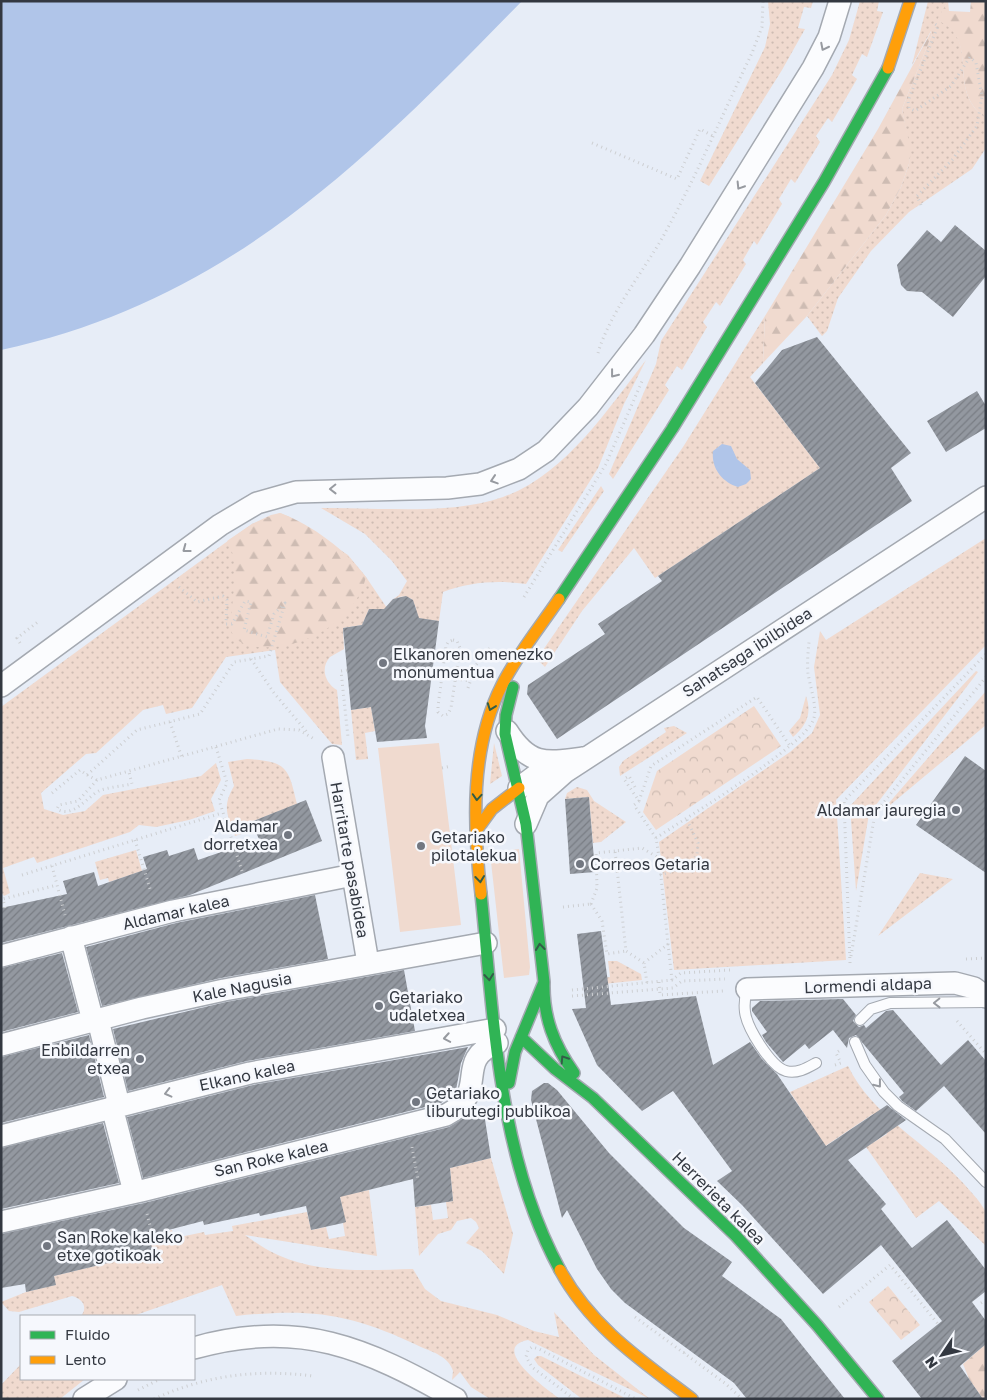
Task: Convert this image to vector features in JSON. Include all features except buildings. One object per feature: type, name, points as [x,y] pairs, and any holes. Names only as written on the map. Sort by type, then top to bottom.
[{"type":"main road","points":[[692,1399],[604,1330],[570,1289],[556,1264],[537,1222],[520,1170],[507,1111],[500,1027],[486,943],[476,831],[478,781],[488,715],[502,684],[672,429],[824,182],[885,76],[902,33],[910,1]]},
{"type":"main road","points":[[524,650],[508,704],[505,729],[526,824],[544,982],[545,1016],[554,1042],[593,1098]]},
{"type":"main road","points":[[476,831],[492,809],[519,788]]},
{"type":"main road","points":[[507,1111],[513,1062],[521,1037],[544,982]]},
{"type":"main road","name":"Herrerieta kalea","points":[[500,1027],[521,1037],[555,1069],[593,1098],[736,1236],[817,1325],[878,1399]]},
{"type":"street","points":[[1,686],[220,525],[257,502],[280,495],[313,490],[447,488],[480,484],[519,469],[553,445],[614,375],[685,274],[813,68],[829,37],[840,1]]},
{"type":"street","name":"Sahatsaga ibilbidea","points":[[526,824],[535,803],[543,791],[588,757],[986,497]]},
{"type":"street","points":[[505,729],[520,751],[537,760],[558,761],[588,757]]},
{"type":"street","name":"Harritarte pasabidea","points":[[341,752],[354,875],[368,963]]},
{"type":"street","points":[[519,788],[539,773],[588,757]]},
{"type":"street","name":"Aldamar kalea","points":[[1,956],[158,915],[354,875]]},
{"type":"street","points":[[71,937],[95,1021],[116,1106],[134,1192]]},
{"type":"street","name":"Kale Nagusia","points":[[1,1044],[169,1002],[368,963],[486,943]]},
{"type":"street","name":"Lormendi aldapa","points":[[747,989],[955,983],[974,988],[986,997]]},
{"type":"street","name":"Elkano kalea","points":[[1,1136],[262,1070],[500,1027]]},
{"type":"street","name":"San Roke kalea","points":[[1,1222],[134,1192],[446,1115],[460,1107],[470,1093],[475,1059],[500,1027]]},
{"type":"street","points":[[195,1348],[244,1336],[281,1336],[327,1342],[378,1357],[456,1399]]},
{"type":"street","points":[[84,1399],[114,1380]]},
{"type":"lane","points":[[747,989],[744,1008],[747,1021],[776,1065],[783,1070],[794,1072],[816,1063]]},
{"type":"lane","points":[[860,1020],[871,1009],[885,1004],[986,1002]]},
{"type":"lane","points":[[855,1042],[868,1070],[884,1092],[904,1110],[945,1139],[986,1182]]},
{"type":"path","points":[[606,347],[597,356],[607,328],[666,232],[713,136],[760,35],[764,20],[763,1]]},
{"type":"path","points":[[921,205],[917,196],[952,160],[977,126],[982,96],[976,63],[970,58],[951,86],[915,111],[909,108],[908,101],[938,26],[935,24]]},
{"type":"path","points":[[592,143],[677,179],[700,129],[713,136]]},
{"type":"path","points":[[522,600],[606,464],[644,376]]},
{"type":"path","points":[[86,775],[137,730],[200,714],[234,662],[269,656],[285,603],[274,614],[267,636],[244,630],[251,602],[245,601],[232,624],[226,624],[227,600],[223,596],[197,602]]},
{"type":"path","points":[[656,838],[790,746],[807,731],[814,716],[808,667],[810,634],[800,618]]},
{"type":"path","points":[[17,638],[40,620]]},
{"type":"path","points":[[454,640],[460,648],[455,679],[450,710],[448,714],[443,716],[438,710],[442,676],[447,644],[454,640]]},
{"type":"path","points":[[15,650],[25,642]]},
{"type":"path","points":[[986,654],[844,801],[850,964],[875,813],[986,676]]},
{"type":"path","points":[[251,659],[274,693],[309,734]]},
{"type":"path","points":[[129,772],[132,784],[99,791],[81,806],[62,811],[57,808],[60,804],[78,801],[97,780],[182,758],[278,729],[294,729],[309,734],[341,752],[341,671],[347,670]]},
{"type":"path","points":[[420,672],[442,676]]},
{"type":"path","points":[[455,679],[470,681]]},
{"type":"path","points":[[672,980],[656,838],[634,804],[639,801],[651,766],[757,697],[790,746]]},
{"type":"path","points":[[170,722],[182,758]]},
{"type":"path","points":[[216,747],[227,783],[219,800],[250,896]]},
{"type":"path","points":[[442,768],[450,767]]},
{"type":"path","points":[[52,793],[80,770],[97,780]]},
{"type":"path","points":[[635,787],[629,776],[624,779],[639,801]]},
{"type":"path","points":[[22,875],[222,813]]},
{"type":"path","points":[[660,875],[684,868],[698,855],[698,843],[686,818]]},
{"type":"path","points":[[135,840],[158,915]]},
{"type":"path","points":[[591,904],[597,888],[596,853],[642,848],[659,858]]},
{"type":"path","points":[[616,851],[626,951]]},
{"type":"path","points":[[5,908],[3,899],[57,887],[52,866]]},
{"type":"path","points":[[563,908],[591,904]]},
{"type":"path","points":[[591,904],[602,921],[607,954],[626,951],[644,963]]},
{"type":"path","points":[[644,963],[668,944]]},
{"type":"path","points":[[644,963],[646,983]]},
{"type":"path","points":[[572,990],[672,980],[681,973],[732,970]]},
{"type":"path","points":[[572,997],[673,988],[682,981]]},
{"type":"path","points":[[659,982],[660,995],[747,989]]},
{"type":"path","points":[[971,1038],[986,1054]]},
{"type":"path","points":[[408,1125],[418,1179]]},
{"type":"path","points":[[846,1302],[890,1265],[938,1324]]},
{"type":"path","points":[[981,1303],[986,1300]]},
{"type":"path","points":[[632,1315],[742,1399]]},
{"type":"path","points":[[574,1399],[532,1367],[526,1356],[528,1350],[535,1348],[636,1399]]},
{"type":"path","points":[[684,1353],[687,1349]]},
{"type":"path","points":[[154,1399],[200,1381],[239,1373],[275,1372],[313,1376]]},
{"type":"path","points":[[146,1380],[148,1384]]},
{"type":"green space","points":[[768,1],[813,1],[811,8],[804,7],[798,28],[805,29],[782,70],[709,186],[700,181],[765,47],[770,24]]},
{"type":"green space","points":[[860,1],[879,1],[877,11],[883,12],[867,57],[862,54],[852,75],[857,79],[832,122],[828,118],[816,136],[820,142],[795,183],[791,179],[779,199],[782,204],[757,245],[754,241],[743,260],[746,264],[720,306],[716,302],[703,322],[707,327],[682,370],[677,366],[665,385],[669,390],[613,479],[609,474],[656,364],[661,341],[832,75],[849,40]]},
{"type":"green space","points":[[928,1],[948,1],[938,20],[951,29],[959,40],[967,93],[974,106],[986,118],[986,148],[972,169],[909,212],[871,251],[838,298],[827,331],[822,336],[807,316],[886,215],[901,187],[909,164],[910,152],[902,109],[932,34],[931,31],[912,65]]},
{"type":"green space","points":[[948,1],[949,11],[970,12],[971,1],[986,1],[986,118],[974,106],[967,93],[962,53],[958,40],[951,29],[937,20]]},
{"type":"green space","points":[[932,30],[902,109],[911,152],[901,187],[886,215],[807,316],[763,363],[765,316],[878,129]]},
{"type":"green space","points":[[765,316],[763,363],[750,377],[820,468],[655,578],[634,548],[582,611],[545,667],[538,660],[543,650],[683,447]]},
{"type":"green space","points":[[646,360],[624,404],[598,468],[526,584],[484,583],[463,586],[443,592],[439,621],[416,618],[416,608],[412,599],[404,596],[395,599],[388,609],[369,609],[362,625],[343,628],[344,649],[330,657],[325,666],[325,675],[329,683],[337,690],[342,745],[332,744],[280,682],[275,650],[226,657],[192,708],[166,714],[163,705],[143,710],[96,753],[86,754],[41,793],[44,809],[63,815],[85,811],[103,795],[201,776],[216,763],[221,780],[211,799],[215,811],[189,820],[156,827],[139,825],[130,832],[37,863],[34,857],[3,868],[10,893],[4,896],[1,892],[1,707],[225,543],[252,524],[271,515],[280,513],[290,517],[348,555],[387,608],[391,601],[399,595],[407,581],[392,561],[365,534],[321,508],[437,509],[460,507],[503,497],[525,487],[546,474],[583,439]]},
{"type":"green space","points":[[601,486],[604,491],[562,552],[558,550]]},
{"type":"green space","points":[[280,513],[293,518],[328,539],[366,577],[360,593],[351,607],[339,620],[325,630],[292,644],[258,647],[240,641],[232,633],[231,621],[235,574],[232,552],[227,541],[252,524]]},
{"type":"green space","points":[[986,538],[986,645],[836,800],[846,960],[674,970],[659,842],[790,752],[812,733],[820,715],[814,667],[820,631],[826,640]]},
{"type":"green space","points":[[976,671],[978,672],[869,814],[856,891],[850,806]]},
{"type":"green space","points":[[986,691],[986,725],[889,806],[888,804]]},
{"type":"green space","points":[[806,696],[808,702],[807,718],[802,728],[793,737],[789,731],[800,718]]},
{"type":"green space","points":[[754,706],[781,746],[656,830],[643,812],[657,771]]},
{"type":"green space","points":[[371,707],[375,731],[365,733],[368,759],[356,760],[351,710]]},
{"type":"green space","points":[[674,726],[687,733],[620,776],[619,767],[623,761],[666,732],[664,728]]},
{"type":"green space","name":"Getariako pilotalekua","points":[[439,743],[461,925],[400,932],[378,748]]},
{"type":"green space","points":[[494,743],[502,776],[490,784]]},
{"type":"green space","points":[[247,759],[270,762],[284,768],[291,781],[297,804],[251,822],[254,830],[235,836],[227,811],[228,800],[234,786],[228,762]]},
{"type":"green space","points":[[577,787],[587,790],[594,801],[626,822],[601,842],[593,843],[589,797],[565,799],[567,793]]},
{"type":"green space","points":[[519,849],[530,967],[529,975],[504,978],[490,853]]},
{"type":"green space","points":[[136,850],[142,871],[109,882],[108,878],[100,880],[95,862]]},
{"type":"green space","points":[[920,873],[953,879],[878,936]]},
{"type":"green space","points":[[608,961],[617,961],[641,974],[642,980],[584,986],[583,981],[610,977]]},
{"type":"green space","points":[[848,1066],[858,1084],[871,1100],[949,1169],[978,1200],[985,1211],[986,1246],[939,1201],[916,1218],[866,1147],[887,1134],[873,1114],[812,1155],[809,1121],[790,1092]]},
{"type":"green space","points":[[491,1158],[513,1234],[504,1274],[482,1251],[466,1243],[479,1228],[471,1218],[457,1221],[451,1230],[438,1234],[419,1256],[415,1207],[431,1205],[433,1220],[448,1218],[446,1202],[453,1201],[450,1168]]},
{"type":"green space","points":[[369,1190],[377,1256],[245,1235],[274,1253],[310,1265],[344,1270],[413,1269],[425,1289],[441,1301],[497,1315],[534,1331],[559,1337],[554,1312],[594,1355],[650,1399],[528,1340],[517,1345],[514,1351],[517,1360],[525,1370],[560,1399],[490,1399],[471,1387],[460,1372],[452,1380],[453,1371],[451,1366],[440,1356],[373,1327],[351,1320],[309,1313],[236,1316],[222,1285],[136,1315],[82,1315],[84,1310],[82,1301],[72,1296],[19,1312],[9,1311],[1,1302],[26,1292],[55,1285],[54,1276],[152,1252],[149,1236],[172,1230],[175,1238],[204,1232],[205,1235],[233,1231],[232,1226],[307,1212],[311,1230],[326,1227],[329,1239],[345,1236],[343,1223],[345,1222],[340,1196]]},
{"type":"green space","points":[[888,1286],[920,1325],[901,1340],[869,1302]]},
{"type":"green space","points":[[986,1344],[986,1399],[983,1399],[969,1379],[963,1364]]},
{"type":"green space","points":[[537,1356],[541,1356],[627,1399],[582,1399],[538,1365],[534,1359]]},
{"type":"green space","points":[[20,1365],[20,1380],[84,1380],[60,1399],[1,1399],[1,1385]]},
{"type":"water","points":[[1,1],[522,1],[407,116],[348,169],[288,217],[224,260],[156,297],[82,327],[1,350]]},
{"type":"water","points":[[722,444],[731,446],[737,459],[750,470],[751,479],[746,484],[738,487],[732,485],[716,469],[713,451]]},
{"type":"traffic: fast","points":[[559,599],[672,429],[824,182],[888,68]]},
{"type":"traffic: fast","points":[[509,1083],[515,1052],[544,982],[526,824],[505,734],[506,715],[513,687]]},
{"type":"traffic: fast","points":[[481,894],[495,1038],[511,1134],[523,1181],[539,1226],[560,1270]]},
{"type":"traffic: fast","points":[[544,982],[545,1007],[551,1030],[555,1041],[574,1073]]},
{"type":"traffic: fast","points":[[521,1037],[555,1069],[593,1098],[736,1236],[817,1325],[878,1399]]},
{"type":"traffic: slow","points":[[888,68],[910,1]]},
{"type":"traffic: slow","points":[[481,894],[476,841],[476,787],[484,735],[492,709],[508,674],[559,599]]},
{"type":"traffic: slow","points":[[476,831],[492,809],[519,788]]},
{"type":"traffic: slow","points":[[560,1270],[587,1309],[602,1326],[636,1357],[692,1399]]},
{"type":"place","name":"Elkanoren omenezko monumentua","points":[[383,663]]},
{"type":"place","name":"Aldamar jauregia","points":[[956,810]]},
{"type":"place","name":"Aldamar dorretxea","points":[[288,835]]},
{"type":"place","name":"Getariako pilotalekua","points":[[421,846]]},
{"type":"place","name":"Correos Getaria","points":[[580,864]]},
{"type":"place","name":"Getariako udaletxea","points":[[379,1006]]},
{"type":"place","name":"Enbildarren etxea","points":[[140,1059]]},
{"type":"place","name":"Getariako liburutegi publikoa","points":[[416,1102]]},
{"type":"place","name":"San Roke kaleko etxe gotikoak","points":[[47,1246]]}]
